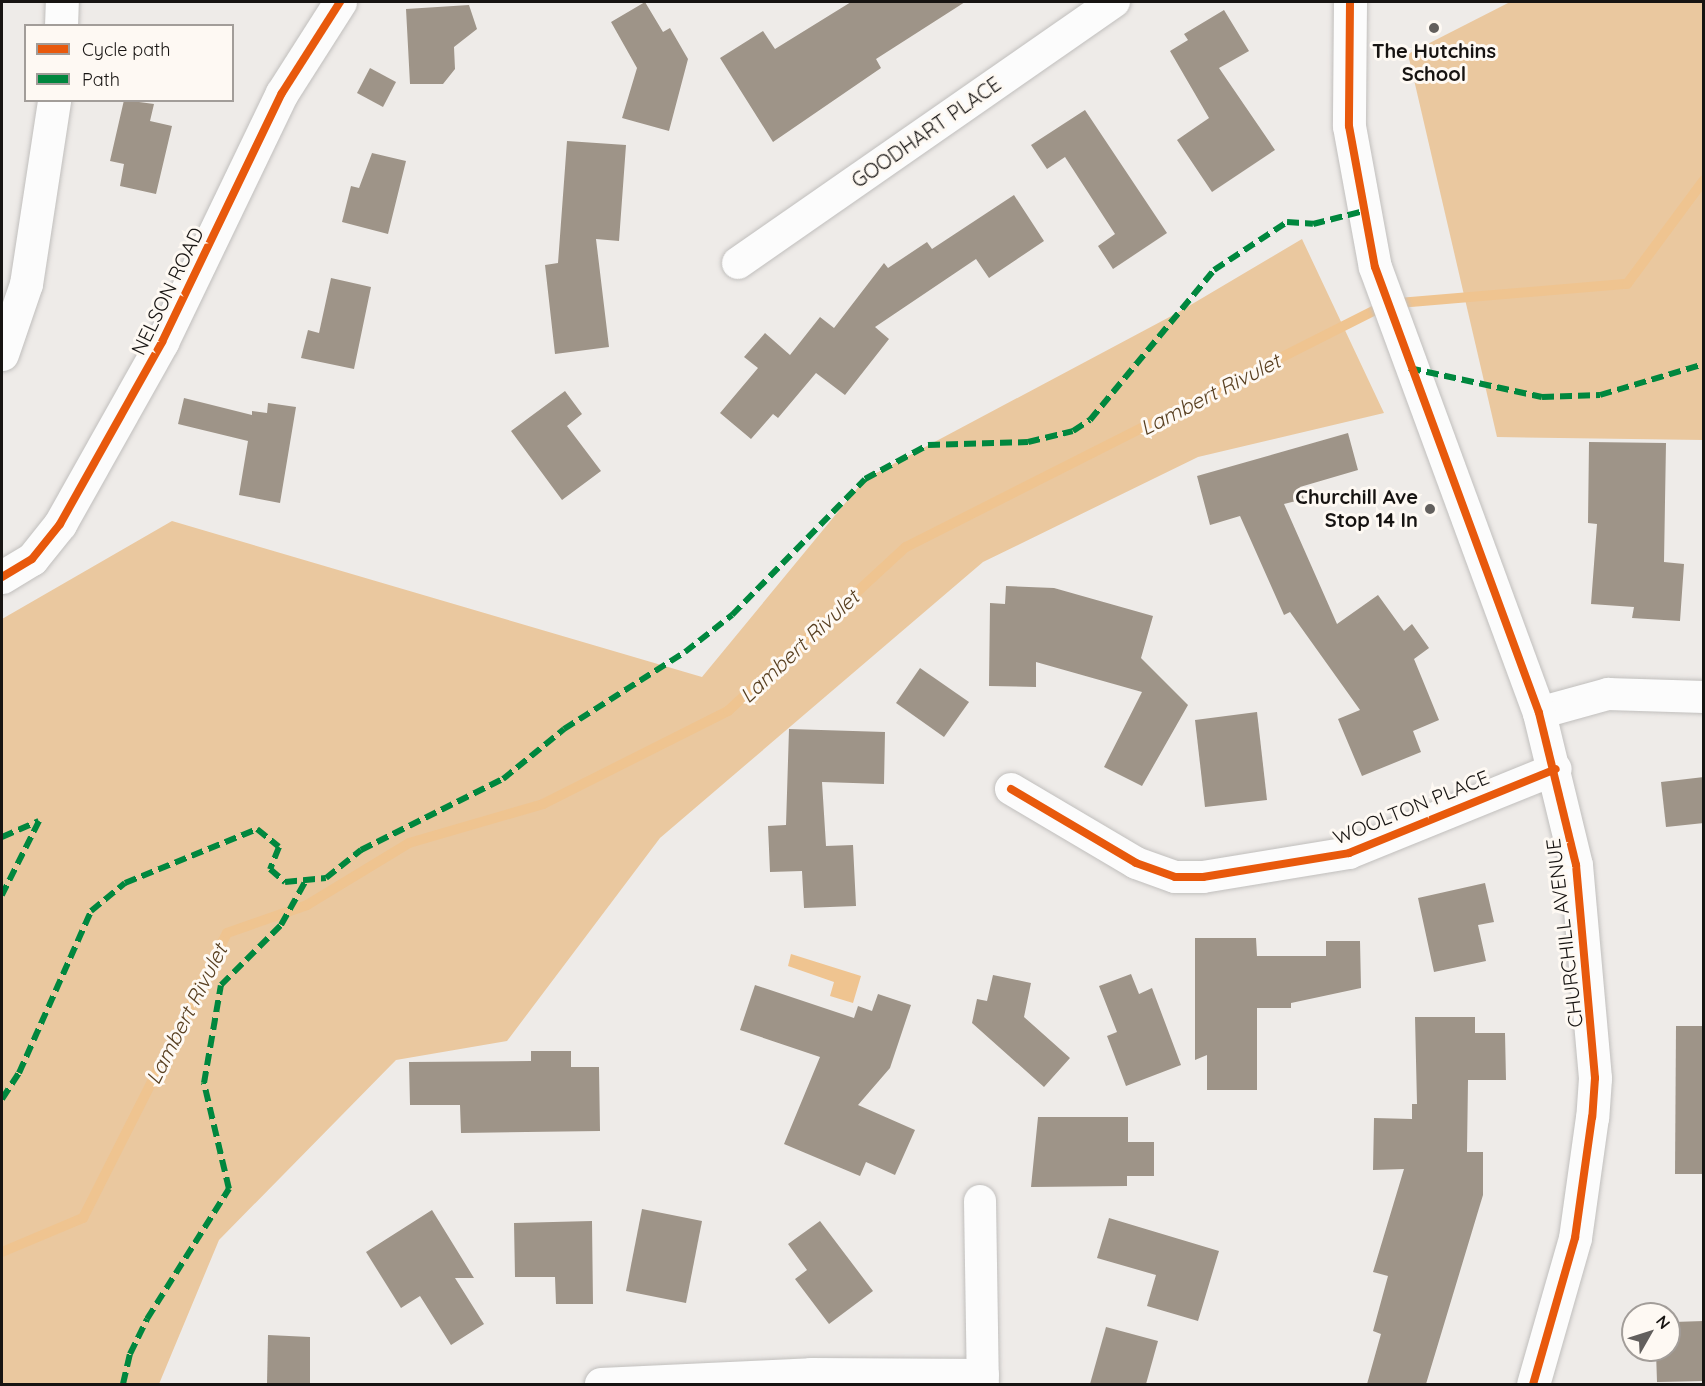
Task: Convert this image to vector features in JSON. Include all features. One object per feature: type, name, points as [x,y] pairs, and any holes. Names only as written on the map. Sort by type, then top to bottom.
[{"type":"street","points":[[62,2],[62,24]]},
{"type":"street","name":"NELSON ROAD","points":[[2,577],[32,560],[65,514],[162,342],[282,93],[340,2]]},
{"type":"street","name":"GOODHART PLACE","points":[[738,263],[1076,12],[1114,2]]},
{"type":"street","name":"CHURCHILL AVENUE","points":[[1350,2],[1349,126],[1375,267],[1398,336],[1539,713],[1556,769],[1576,865],[1595,1078],[1575,1238],[1533,1384]]},
{"type":"street","points":[[2,354],[27,284],[54,102]]},
{"type":"street","points":[[1539,713],[1608,694],[1704,697]]},
{"type":"street","name":"WOOLTON PLACE","points":[[1011,789],[1136,863],[1175,877],[1203,877],[1349,853],[1556,769]]},
{"type":"street","points":[[601,1384],[811,1374],[983,1380],[980,1201]]},
{"type":"shaded area","points":[[1510,2],[1703,2],[1703,440],[1497,437],[1408,54]]},
{"type":"shaded area","points":[[1302,239],[1384,413],[1198,457],[983,562],[660,838],[507,1041],[396,1060],[219,1240],[159,1384],[2,1384],[2,619],[172,521],[702,677],[865,479],[1177,313]]},
{"type":"shaded area","points":[[791,954],[861,976],[853,1003],[830,996],[834,982],[788,966]]},
{"type":"building","points":[[645,2],[663,32],[670,28],[688,59],[669,131],[622,118],[637,68],[611,22]]},
{"type":"building","points":[[851,2],[965,2],[876,59],[881,68],[773,142],[720,58],[763,31],[775,49]]},
{"type":"building","points":[[469,5],[477,29],[454,47],[455,69],[443,84],[410,84],[406,9]]},
{"type":"building","points":[[1224,10],[1249,51],[1219,68],[1275,150],[1212,192],[1177,140],[1209,118],[1170,51],[1188,40],[1184,34]]},
{"type":"building","points":[[370,68],[396,82],[383,107],[357,93]]},
{"type":"building","points":[[124,102],[154,104],[150,121],[172,126],[156,194],[120,186],[124,164],[110,161]]},
{"type":"building","points":[[1085,110],[1167,233],[1113,269],[1098,246],[1115,234],[1065,157],[1047,169],[1031,145]]},
{"type":"building","points":[[567,141],[626,145],[619,241],[596,239],[609,347],[555,354],[545,265],[558,263]]},
{"type":"building","points":[[372,153],[406,161],[388,234],[342,222],[351,186],[359,188]]},
{"type":"building","points":[[1014,195],[1044,241],[989,278],[976,259],[875,327],[889,339],[845,395],[816,373],[778,418],[773,414],[751,439],[720,413],[758,368],[744,357],[765,333],[790,355],[820,317],[834,328],[884,263],[888,268],[927,242],[932,249]]},
{"type":"building","points":[[331,278],[371,287],[354,369],[301,358],[308,330],[319,333]]},
{"type":"building","points":[[565,391],[582,414],[567,426],[601,471],[562,500],[511,431]]},
{"type":"building","points":[[184,398],[252,415],[252,411],[267,413],[268,403],[296,407],[280,503],[239,495],[248,441],[178,424]]},
{"type":"building","points":[[1348,433],[1358,470],[1300,487],[1304,499],[1284,504],[1337,624],[1378,595],[1404,631],[1412,624],[1429,648],[1414,659],[1439,720],[1413,731],[1421,752],[1362,776],[1338,719],[1360,710],[1290,612],[1284,615],[1240,516],[1210,525],[1197,476]]},
{"type":"building","points":[[1589,442],[1666,443],[1664,562],[1684,564],[1680,621],[1632,618],[1634,607],[1591,604],[1597,524],[1588,523]]},
{"type":"building","points":[[1006,586],[1054,588],[1153,616],[1141,658],[1188,705],[1142,786],[1104,767],[1142,692],[1036,662],[1036,687],[989,686],[990,603],[1005,604]]},
{"type":"building","points":[[920,668],[969,702],[944,737],[896,703]]},
{"type":"building","points":[[1257,712],[1267,800],[1205,807],[1195,720]]},
{"type":"building","points":[[789,729],[885,732],[884,784],[822,782],[826,846],[853,845],[856,906],[804,908],[802,871],[770,872],[768,826],[786,825]]},
{"type":"building","points":[[1704,777],[1704,823],[1666,827],[1661,782]]},
{"type":"building","points":[[1485,883],[1494,922],[1478,925],[1486,961],[1434,972],[1418,898]]},
{"type":"building","points":[[1195,938],[1256,938],[1257,956],[1326,956],[1326,941],[1360,941],[1361,988],[1291,1003],[1291,1008],[1257,1008],[1257,1090],[1207,1090],[1207,1055],[1195,1060]]},
{"type":"building","points":[[1131,974],[1139,994],[1152,988],[1181,1065],[1126,1086],[1107,1036],[1117,1032],[1099,986]]},
{"type":"building","points":[[993,975],[1031,983],[1024,1017],[1070,1058],[1044,1087],[972,1023],[977,999],[987,1001]]},
{"type":"building","points":[[755,985],[854,1018],[858,1006],[872,1011],[878,994],[911,1005],[890,1068],[858,1105],[915,1130],[895,1175],[866,1162],[860,1176],[784,1144],[820,1057],[740,1030]]},
{"type":"building","points":[[1415,1017],[1475,1017],[1475,1033],[1505,1033],[1506,1080],[1468,1080],[1467,1152],[1483,1152],[1483,1195],[1426,1384],[1367,1384],[1381,1334],[1373,1331],[1388,1276],[1373,1272],[1404,1169],[1373,1170],[1374,1118],[1412,1119],[1412,1104],[1417,1104]]},
{"type":"building","points":[[1676,1026],[1704,1026],[1704,1174],[1675,1174]]},
{"type":"building","points":[[531,1051],[571,1051],[571,1067],[599,1067],[600,1131],[461,1133],[460,1105],[410,1105],[409,1062],[531,1061]]},
{"type":"building","points":[[1038,1117],[1128,1117],[1128,1142],[1154,1142],[1154,1176],[1127,1176],[1127,1186],[1031,1187]]},
{"type":"building","points":[[642,1209],[702,1221],[686,1303],[626,1291]]},
{"type":"building","points":[[432,1210],[474,1278],[455,1278],[484,1324],[451,1345],[420,1296],[401,1308],[366,1252]]},
{"type":"building","points":[[1109,1218],[1219,1251],[1198,1321],[1147,1306],[1156,1275],[1097,1258]]},
{"type":"building","points":[[592,1221],[593,1304],[556,1304],[555,1277],[515,1277],[514,1223]]},
{"type":"building","points":[[820,1221],[873,1291],[829,1324],[795,1279],[807,1270],[788,1244]]},
{"type":"building","points":[[1704,1321],[1704,1381],[1657,1382],[1656,1362],[1681,1362],[1681,1322]]},
{"type":"building","points":[[1106,1327],[1158,1341],[1146,1384],[1090,1384]]},
{"type":"building","points":[[268,1335],[310,1337],[310,1384],[267,1384]]},
{"type":"waterway","name":"Lambert Rivulet","points":[[2,1252],[83,1218],[227,933],[307,905],[409,843],[543,804],[728,711],[906,547],[1387,304],[1627,284],[1704,180]]},
{"type":"marked path","points":[[2,1099],[19,1073],[91,911],[125,883],[257,829],[279,847],[270,869],[285,882],[326,878],[361,850],[503,779],[564,729],[685,652],[732,615],[865,479],[928,445],[1028,442],[1073,431],[1090,420],[1214,270],[1287,222],[1313,224],[1360,212]]},
{"type":"marked path","points":[[1409,368],[1542,397],[1600,395],[1704,364]]},
{"type":"marked path","points":[[2,837],[39,821],[2,895]]},
{"type":"marked path","points":[[123,1384],[130,1354],[147,1319],[229,1189],[204,1083],[221,985],[281,925],[305,882]]},
{"type":"cycle path","points":[[2,577],[32,559],[60,524],[162,342],[282,93],[340,2]]},
{"type":"cycle path","points":[[1350,2],[1349,126],[1375,267],[1539,713],[1576,865],[1595,1078],[1592,1117],[1575,1238],[1533,1384]]},
{"type":"cycle path","points":[[1011,789],[1136,863],[1175,877],[1203,877],[1349,853],[1556,769]]},
{"type":"place","name":"The Hutchins School","points":[[1434,28]]},
{"type":"place","name":"Churchill Ave Stop 14 In","points":[[1430,509]]}]
